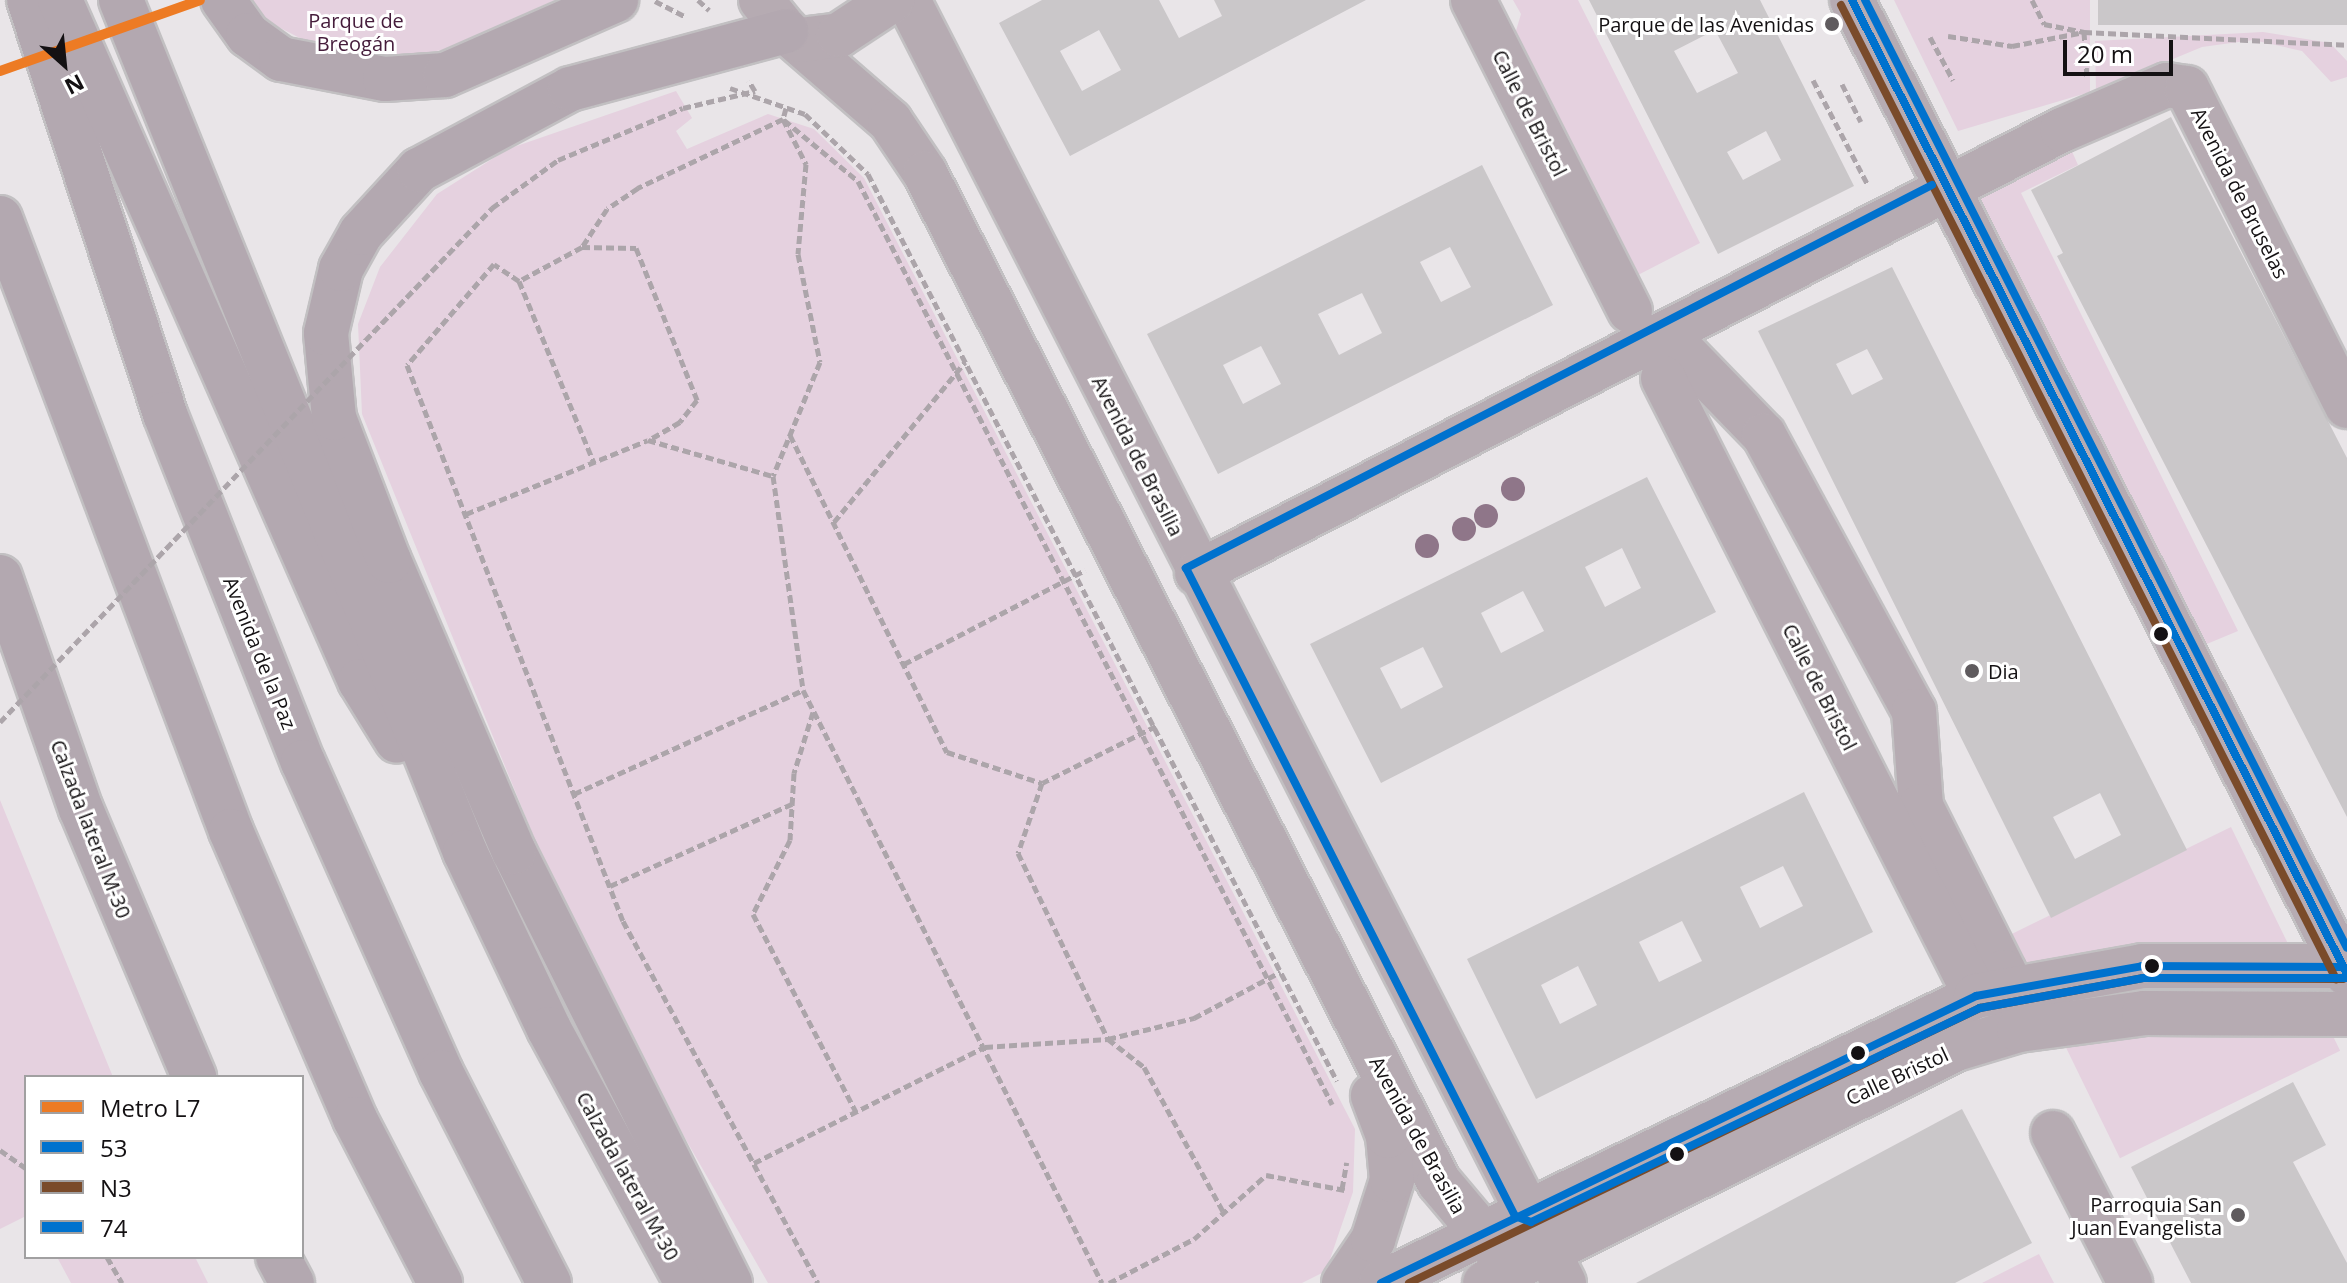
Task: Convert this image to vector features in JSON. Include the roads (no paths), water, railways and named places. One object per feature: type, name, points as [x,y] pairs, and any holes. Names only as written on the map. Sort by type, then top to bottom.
[{"type":"highway","name":"Avenida de la Paz","points":[[29,0],[165,414],[303,762],[441,1072],[549,1283]]},
{"type":"highway","points":[[60,0],[360,681],[465,852]]},
{"type":"highway","points":[[121,0],[465,852]]},
{"type":"highway","points":[[223,0],[248,35],[281,59],[385,79],[445,75],[616,0]]},
{"type":"highway","points":[[730,1283],[514,852],[389,561],[334,418],[326,333],[341,269],[361,233],[419,170],[570,89],[783,24]]},
{"type":"highway","points":[[0,218],[231,831],[355,1119],[440,1283]]},
{"type":"highway","name":"Calzada lateral M-30","points":[[0,577],[81,809],[193,1075]]},
{"type":"highway","points":[[0,657],[81,809]]},
{"type":"highway","name":"Calzada lateral M-30","points":[[465,852],[549,1029],[687,1283]]},
{"type":"highway","points":[[279,1259],[292,1283]]},
{"type":"street","points":[[783,24],[839,35],[892,0]]},
{"type":"street","name":"Avenida de Brasilia","points":[[908,0],[1197,573],[1556,1267]]},
{"type":"street","name":"Calle de Bristol","points":[[1473,0],[1630,311]]},
{"type":"street","points":[[1852,0],[2346,969]]},
{"type":"street","name":"Avenida de Brasilia","points":[[783,24],[907,143],[1439,1182],[1478,1235],[1556,1267]]},
{"type":"street","name":"Avenida de Bruselas","points":[[1197,573],[2092,115],[2183,85],[2347,406]]},
{"type":"street","points":[[1667,335],[1764,435],[1914,711],[1921,806],[2004,972],[1990,993]]},
{"type":"street","name":"Calle de Bristol","points":[[1663,378],[1990,993]]},
{"type":"street","name":"Calle Bristol","points":[[1381,1283],[1526,1211],[1990,993],[2142,966],[2346,969]]},
{"type":"street","name":"Avenida de Brasilia","points":[[1344,1283],[1373,1240],[1392,1180],[1388,1136],[1353,1041],[1350,1010]]},
{"type":"street","name":"Calle Bristol","points":[[1485,1283],[1556,1267],[1956,1049],[2034,1027],[2144,1013],[2347,1014]]},
{"type":"street","points":[[2053,1133],[2130,1283]]},
{"type":"metro line","name":"L7","points":[[0,71],[200,0]]},
{"type":"place","name":"Parque de las Avenidas","points":[[1832,24]]},
{"type":"place","name":"Dia","points":[[1972,671]]},
{"type":"place","name":"Parroquia San Juan Evangelista","points":[[2238,1215]]},
{"type":"park label","name":"Parque de Breogán","points":[[356,32]]}]
